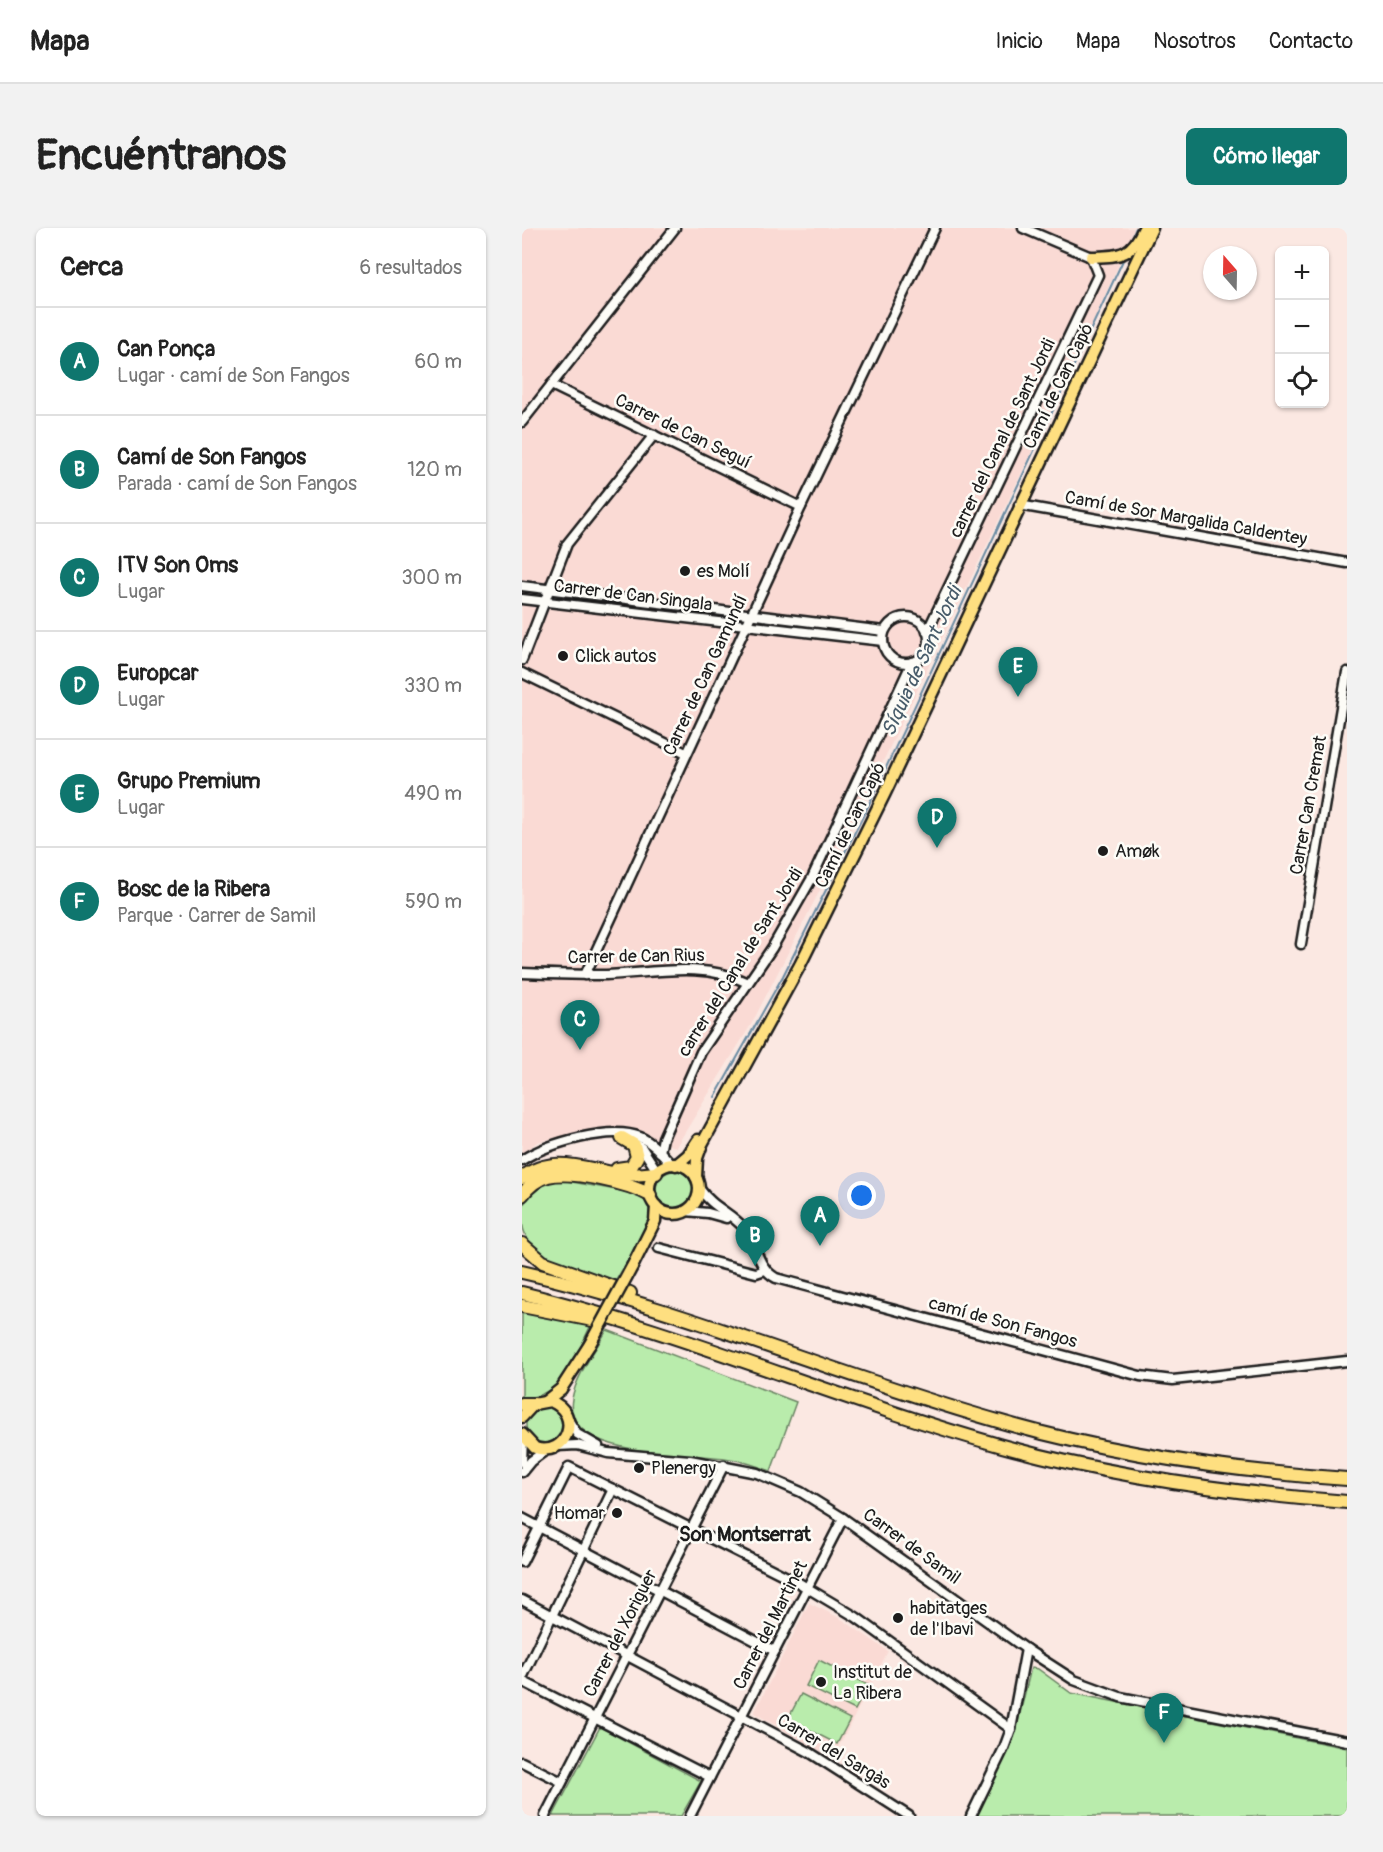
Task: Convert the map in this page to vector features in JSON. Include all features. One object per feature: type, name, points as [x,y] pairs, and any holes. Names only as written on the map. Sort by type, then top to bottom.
[{"type":"highway","points":[[594,1170],[606,1167],[624,1169],[635,1163],[636,1148],[622,1138]]},
{"type":"highway","points":[[522,1178],[534,1169],[552,1164],[629,1175],[657,1172]]},
{"type":"highway","points":[[522,1196],[530,1186],[542,1178],[562,1175],[627,1186],[653,1200]]},
{"type":"highway","points":[[522,1244],[532,1255],[543,1262],[659,1303],[674,1313]]},
{"type":"highway","points":[[522,1272],[674,1313],[904,1392],[1034,1431],[1167,1459],[1244,1470],[1347,1479]]},
{"type":"highway","points":[[522,1293],[665,1332],[910,1418],[1041,1456],[1185,1485],[1347,1502]]},
{"type":"highway","points":[[522,1306],[645,1333],[665,1332]]},
{"type":"main road","name":"Camí de Can Capó","points":[[698,1182],[699,1152],[818,929],[890,783],[1019,505],[1152,228]]},
{"type":"main road","points":[[1091,257],[1120,256],[1131,249],[1142,232]]},
{"type":"main road","name":"Camí de Can Capó","points":[[674,1165],[690,1152],[722,1106]]},
{"type":"main road","points":[[522,1417],[534,1403],[561,1389],[590,1344],[655,1221],[651,1182],[657,1172],[674,1165],[687,1168],[698,1182],[697,1200],[686,1211],[674,1214],[644,1245]]},
{"type":"main road","points":[[653,1200],[662,1211],[674,1214]]},
{"type":"main road","points":[[523,1435],[535,1448],[552,1448],[568,1433],[565,1398],[576,1369]]},
{"type":"main road","points":[[534,1403],[558,1404],[568,1417]]},
{"type":"street","points":[[522,422],[675,228]]},
{"type":"street","name":"Carrer de Can Gamundí","points":[[585,975],[801,507],[935,228]]},
{"type":"street","points":[[1023,228],[1091,257]]},
{"type":"street","name":"carrer del Canal de Sant Jordi","points":[[927,632],[1098,275],[1091,257]]},
{"type":"street","name":"Carrer de Can Seguí","points":[[551,385],[801,507]]},
{"type":"street","points":[[522,660],[567,544],[654,435]]},
{"type":"street","name":"Camí de Sor Margalida Caldentey","points":[[1019,505],[1347,563]]},
{"type":"street","name":"Carrer de Can Singala","points":[[522,586],[884,631]]},
{"type":"street","name":"Carrer de Can Singala","points":[[522,599],[883,641]]},
{"type":"street","points":[[902,617],[917,620],[927,632],[929,639],[924,653],[912,662],[892,658],[883,641],[884,631],[902,617]]},
{"type":"street","name":"carrer del Canal de Sant Jordi","points":[[660,1152],[663,1138],[701,1052],[790,920],[812,878],[912,662]]},
{"type":"street","name":"Carrer Can Cremat","points":[[1300,944],[1347,672]]},
{"type":"street","points":[[522,673],[686,753]]},
{"type":"street","name":"Carrer de Can Rius","points":[[522,973],[585,975],[706,970],[732,975],[748,983]]},
{"type":"street","points":[[522,1160],[551,1146],[592,1137],[627,1134],[644,1139],[674,1165]]},
{"type":"street","points":[[592,1137],[622,1138],[639,1145],[657,1172]]},
{"type":"street","points":[[698,1182],[714,1206],[746,1232],[765,1270]]},
{"type":"street","points":[[686,1211],[708,1213],[735,1221]]},
{"type":"street","name":"camí de Son Fangos","points":[[659,1248],[756,1273],[765,1270],[784,1281],[1140,1376],[1173,1380],[1347,1361]]},
{"type":"street","name":"Carrer de Samil","points":[[568,1417],[574,1430],[585,1440],[618,1454]]},
{"type":"street","points":[[522,1462],[523,1435]]},
{"type":"street","name":"Carrer de Samil","points":[[552,1448],[577,1445],[618,1454],[724,1465],[757,1473],[801,1492],[843,1518],[1026,1649],[1074,1680],[1120,1697],[1347,1741]]},
{"type":"street","points":[[522,1472],[531,1461],[552,1448]]},
{"type":"street","name":"Carrer del Xoriguer","points":[[545,1816],[724,1465]]},
{"type":"street","points":[[522,1562],[569,1467],[693,1528],[807,1588],[855,1617],[1011,1729]]},
{"type":"street","points":[[613,1488],[522,1680],[710,1777]]},
{"type":"street","points":[[522,1518],[775,1651]]},
{"type":"street","name":"Carrer del Martinet","points":[[690,1816],[843,1518]]},
{"type":"street","name":"Carrer del Sargàs","points":[[522,1600],[809,1752],[909,1816]]},
{"type":"street","points":[[970,1816],[1005,1748],[1011,1729],[1026,1649]]},
{"type":"street","points":[[522,1762],[562,1782]]},
{"type":"shaded area","points":[[522,228],[1135,228],[1081,349],[841,849],[752,1023],[676,1147],[616,1128],[600,1128],[537,1142],[522,1154]]},
{"type":"shaded area","name":"Institut de La Ribera","points":[[809,1603],[840,1618],[888,1651],[833,1758],[754,1713]]},
{"type":"green space","points":[[675,1171],[688,1177],[694,1190],[688,1203],[675,1209],[662,1203],[656,1190],[662,1177]]},
{"type":"green space","points":[[561,1180],[633,1193],[649,1203],[650,1223],[615,1282],[556,1262],[532,1245],[525,1233],[522,1211],[529,1195],[540,1186]]},
{"type":"green space","points":[[522,1311],[591,1325],[573,1361],[558,1383],[548,1391],[536,1396],[522,1398]]},
{"type":"green space","points":[[607,1330],[796,1402],[771,1471],[731,1459],[634,1449],[608,1443],[587,1433],[574,1419],[572,1399],[582,1372]]},
{"type":"green space","points":[[544,1407],[557,1412],[562,1425],[557,1438],[544,1443],[531,1438],[526,1425],[531,1412]]},
{"type":"green space","points":[[819,1660],[868,1685],[855,1710],[806,1686]]},
{"type":"green space","points":[[1031,1668],[1038,1669],[1071,1693],[1347,1748],[1347,1816],[977,1816],[1016,1730]]},
{"type":"green space","points":[[801,1694],[850,1719],[837,1744],[788,1719]]},
{"type":"green space","points":[[600,1727],[701,1781],[681,1816],[553,1816]]},
{"type":"waterway","name":"Síquia de Sant Jordi","points":[[1130,242],[1136,228]]},
{"type":"waterway","name":"Síquia de Sant Jordi","points":[[715,1097],[783,976],[869,804],[1125,256]]},
{"type":"place","name":"es Molí","points":[[685,571]]},
{"type":"place","name":"Click autos","points":[[563,656]]},
{"type":"place","name":"Grupo Premium","points":[[1018,697]]},
{"type":"place","name":"Europcar","points":[[937,848]]},
{"type":"place","name":"Amøk","points":[[1103,851]]},
{"type":"place","name":"ITV Son Oms","points":[[580,1050]]},
{"type":"place","name":"Can Ponça","points":[[820,1246]]},
{"type":"place","name":"Camí de Son Fangos","points":[[755,1266]]},
{"type":"place","name":"Plenergy","points":[[639,1468]]},
{"type":"place","name":"Homar","points":[[617,1513]]},
{"type":"place","name":"habitatges de l'Ibavi","points":[[898,1618]]},
{"type":"place","name":"Institut de La Ribera","points":[[821,1682]]},
{"type":"place","name":"Bosc de la Ribera","points":[[1164,1743]]},
{"type":"district","name":"Son Montserrat","points":[[745,1534]]}]
